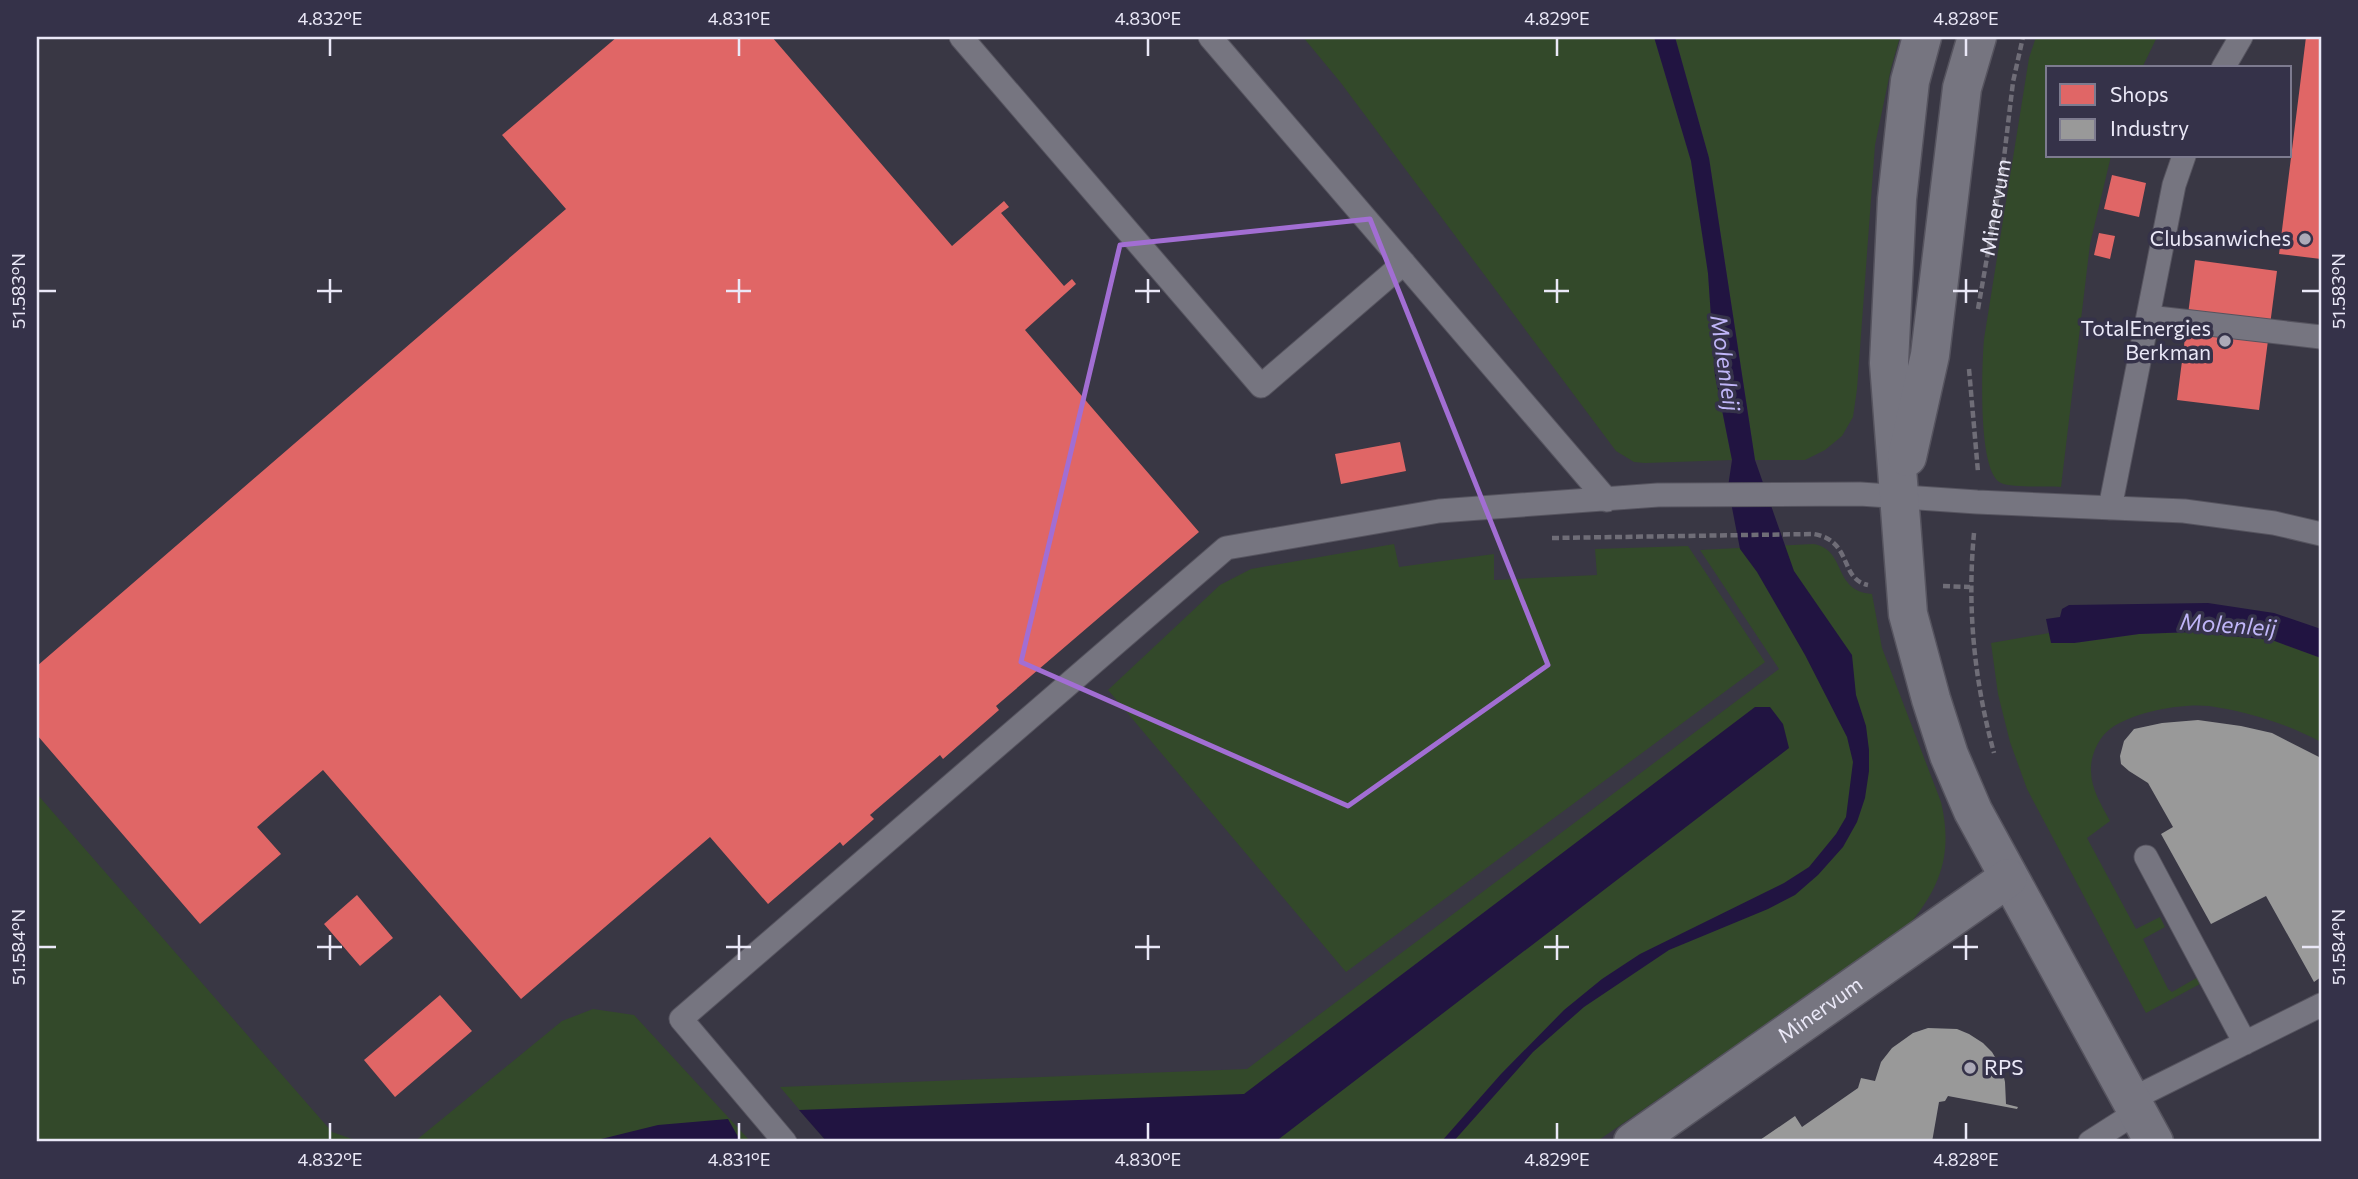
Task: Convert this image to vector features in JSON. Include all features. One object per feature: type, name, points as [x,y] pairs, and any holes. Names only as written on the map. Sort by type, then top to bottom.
[{"type":"street","points":[[1922,37],[1910,81],[1897,199],[1889,363],[1908,614],[1949,755],[1973,811],[2140,1118]]},
{"type":"street","points":[[1898,496],[1930,355],[1962,88],[1977,37]]},
{"type":"street","name":"Minervum","points":[[1633,1142],[2008,878]]},
{"type":"lane","points":[[961,37],[1261,386],[1405,263]]},
{"type":"lane","points":[[1210,37],[1606,500]]},
{"type":"lane","points":[[2224,66],[2241,37]]},
{"type":"lane","points":[[2110,508],[2174,185],[2183,158]]},
{"type":"lane","points":[[2148,317],[2321,337]]},
{"type":"lane","points":[[785,1142],[681,1019],[1226,548],[1439,512],[1658,495],[1860,494],[2110,508],[2227,515],[2321,534]]},
{"type":"lane","points":[[2146,857],[2245,1043]]},
{"type":"lane","points":[[2090,1142],[2140,1118],[2245,1043],[2321,1005]]},
{"type":"path","name":"Minervum","points":[[1977,320],[2003,166],[2013,82],[2023,37]]},
{"type":"path","points":[[1970,358],[1970,396],[1979,479],[1970,587],[1977,676]]},
{"type":"path","points":[[1679,536],[1814,534]]},
{"type":"highlighted area","points":[[1370,219],[1548,665],[1348,806],[1021,662],[1120,245]]},
{"type":"green space","points":[[1303,37],[1654,37],[1691,161],[1708,273],[1715,375],[1732,460],[1645,463],[1634,462],[1616,451],[1341,83]]},
{"type":"green space","points":[[1675,37],[1900,37],[1875,145],[1853,417],[1842,436],[1825,450],[1805,460],[1755,460],[1709,158]]},
{"type":"green space","points":[[2036,37],[2157,37],[2143,66],[2046,66],[2046,158],[2111,158],[2090,244],[2061,487],[2001,483],[1993,475],[1988,460],[1983,416],[1984,339],[2029,58]]},
{"type":"green space","points":[[1394,544],[1399,567],[1494,554],[1494,580],[1597,575],[1595,549],[1688,546],[1765,662],[1346,972],[1108,690],[1220,585],[1251,569]]},
{"type":"green space","points":[[1813,544],[1824,547],[1831,554],[1851,586],[1872,594],[1882,648],[1941,802],[1946,837],[1945,853],[1936,883],[1908,926],[1596,1142],[827,1142],[780,1087],[1247,1069],[1779,669],[1700,550]]},
{"type":"green space","points":[[2192,632],[2272,640],[2321,658],[2321,742],[2294,729],[2253,715],[2198,705],[2144,713],[2119,723],[2098,743],[2092,760],[2091,778],[2110,821],[2087,838],[2136,929],[2160,917],[2165,927],[2143,939],[2168,989],[2172,992],[2198,977],[2200,984],[2146,1013],[2027,789],[2010,742],[1998,694],[1991,643],[2049,633],[2052,643],[2074,643],[2139,634]]},
{"type":"green space","points":[[37,794],[332,1132],[361,1142],[37,1142]]},
{"type":"green space","points":[[593,1009],[634,1015],[751,1142],[414,1142],[562,1021]]},
{"type":"water","name":"Molenleij","points":[[1654,37],[1675,37],[1709,158],[1755,460],[1794,571],[1852,655],[1856,695],[1866,726],[1869,750],[1865,798],[1857,822],[1843,847],[1818,875],[1795,895],[1669,950],[1584,1007],[1533,1052],[1453,1142],[1441,1142],[1501,1074],[1564,1010],[1602,979],[1640,954],[1784,883],[1809,867],[1846,817],[1853,762],[1847,737],[1805,655],[1757,572],[1740,549],[1728,487],[1732,460],[1715,375],[1708,273],[1691,161]]},
{"type":"water","name":"Molenleij","points":[[2208,603],[2274,613],[2321,629],[2321,658],[2272,640],[2192,632],[2139,634],[2074,643],[2051,643],[2046,619],[2060,617],[2062,609],[2069,605]]},
{"type":"water","points":[[1755,707],[1770,707],[1783,724],[1789,748],[1275,1142],[827,1142],[799,1110],[1244,1094]]},
{"type":"water","points":[[728,1119],[741,1142],[589,1142],[658,1125]]},
{"type":"building: Shops","points":[[617,37],[772,37],[952,246],[1004,201],[1009,207],[1001,213],[1064,286],[1072,279],[1076,284],[1025,330],[1199,532],[996,706],[999,710],[943,759],[940,755],[870,815],[874,819],[843,846],[840,842],[768,904],[710,837],[521,999],[323,770],[257,827],[281,854],[200,924],[37,735],[37,666],[566,209],[502,135]]},
{"type":"building: Shops","points":[[2306,37],[2321,37],[2321,259],[2279,254]]},
{"type":"building: Shops","points":[[2112,175],[2146,183],[2139,217],[2104,209]]},
{"type":"building: Shops","points":[[2099,233],[2115,236],[2110,259],[2094,255]]},
{"type":"building: Shops","points":[[2195,260],[2277,271],[2259,410],[2177,400]]},
{"type":"building: Shops","points":[[1400,442],[1406,471],[1341,484],[1335,454]]},
{"type":"building: Shops","points":[[357,895],[393,938],[360,966],[324,924]]},
{"type":"building: Shops","points":[[440,995],[472,1031],[395,1097],[364,1060]]},
{"type":"building: Industry","points":[[2198,720],[2272,733],[2321,758],[2321,977],[2314,982],[2266,896],[2211,924],[2161,834],[2173,827],[2148,783],[2121,764],[2124,741],[2134,729]]},
{"type":"building: Industry","points":[[1928,1028],[1957,1029],[1983,1043],[2002,1069],[2006,1104],[2018,1107],[2017,1109],[1948,1096],[1945,1101],[1939,1102],[1932,1142],[1757,1142],[1795,1116],[1802,1127],[1858,1088],[1861,1078],[1875,1081],[1881,1062],[1892,1048],[1913,1033]]},
{"type":"place","name":"Clubsanwiches","points":[[2305,239]]},
{"type":"place","name":"TotalEnergies Berkman","points":[[2225,341]]},
{"type":"place","name":"RPS","points":[[1970,1068]]}]
